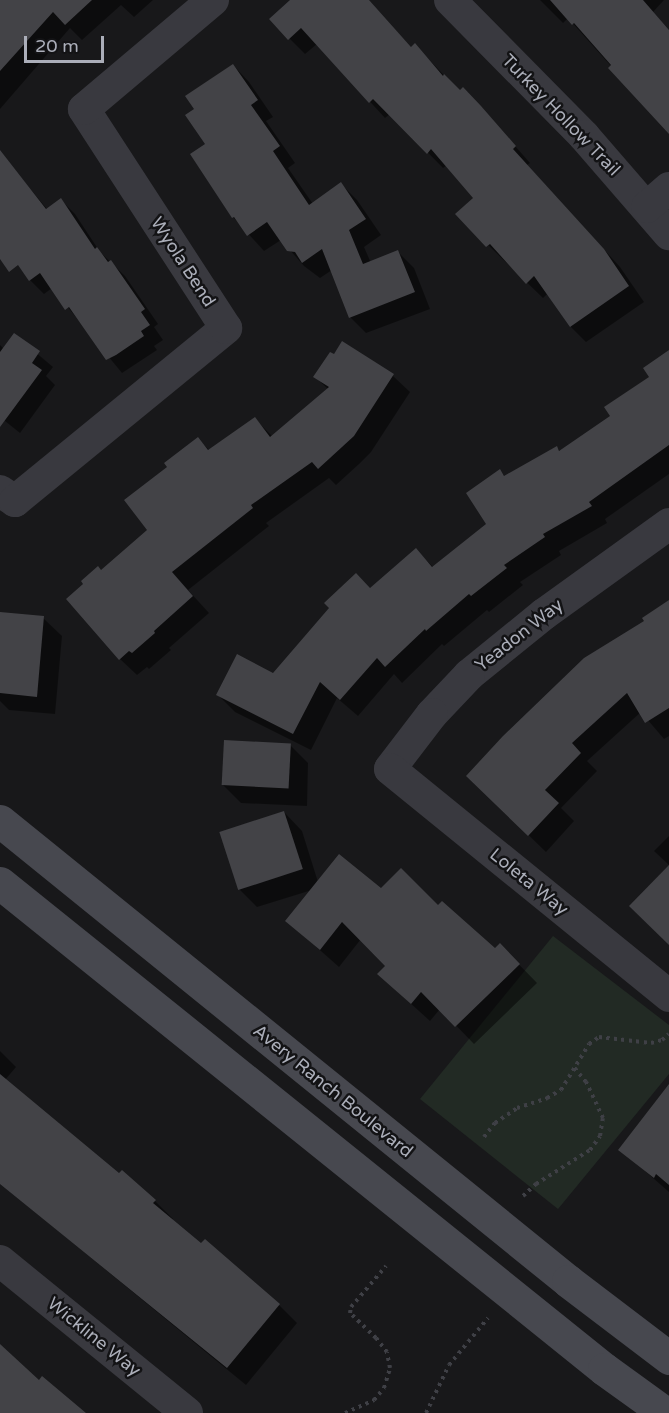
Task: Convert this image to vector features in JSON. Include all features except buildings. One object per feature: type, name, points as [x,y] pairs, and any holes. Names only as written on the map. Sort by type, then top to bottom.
[{"type":"main road","name":"Avery Ranch Boulevard","points":[[0,821],[568,1281],[669,1358]]},
{"type":"main road","points":[[0,883],[594,1362],[665,1413]]},
{"type":"street","name":"Wyola Bend","points":[[7,496],[226,328],[84,109],[213,0]]},
{"type":"street","name":"Turkey Hollow Trail","points":[[450,0],[584,136],[658,198],[669,234]]},
{"type":"street","name":"Yeadon Way","points":[[390,769],[432,714],[469,675],[544,614],[669,524]]},
{"type":"street","name":"Loleta Way","points":[[390,769],[669,996]]},
{"type":"street","name":"Wickline Way","points":[[0,1262],[187,1413]]},
{"type":"path","points":[[484,1137],[495,1123],[517,1108],[547,1098],[561,1090],[589,1044],[599,1037],[651,1043],[662,1040],[669,1034]]},
{"type":"path","points":[[523,1196],[537,1184],[590,1150],[600,1136],[603,1118],[586,1082],[574,1067]]},
{"type":"path","points":[[345,1413],[374,1400],[384,1388],[390,1368],[387,1352],[350,1313],[351,1307],[386,1266]]},
{"type":"path","points":[[426,1413],[449,1365],[488,1318]]},
{"type":"shaded area","points":[[553,936],[669,1025],[669,1074],[558,1209],[420,1099]]}]
